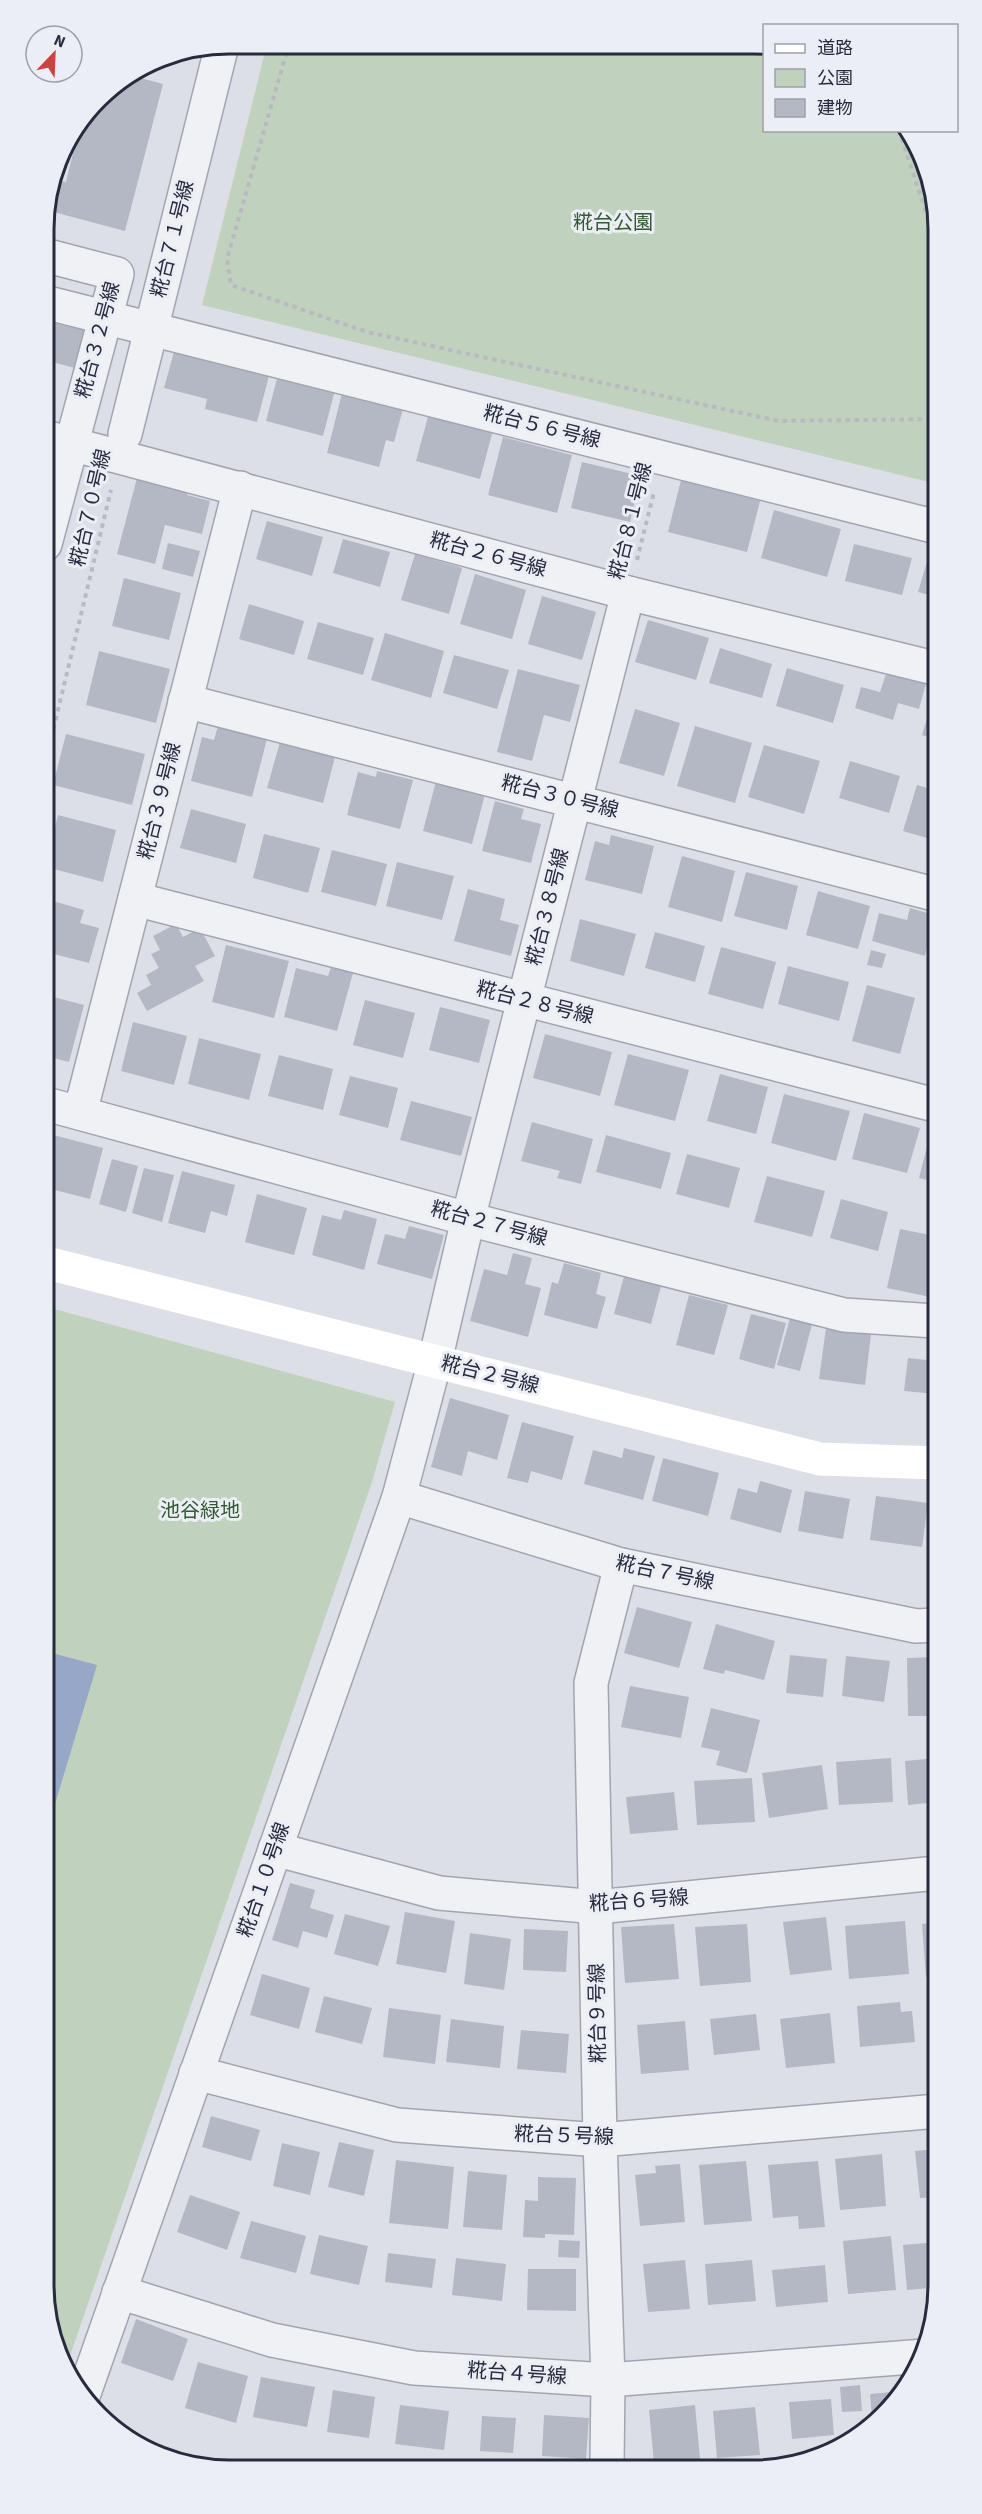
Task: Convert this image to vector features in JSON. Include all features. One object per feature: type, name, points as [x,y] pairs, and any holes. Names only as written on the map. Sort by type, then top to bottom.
[{"type":"street","name":"糀台７１号線","points":[[122,445],[220,54]]},
{"type":"street","name":"糀台３２号線","points":[[54,258],[117,274],[105,318],[58,440],[54,472]]},
{"type":"street","name":"糀台５６号線","points":[[54,305],[928,525]]},
{"type":"street","name":"糀台２６号線","points":[[58,440],[122,445],[240,488],[628,593],[928,667]]},
{"type":"street","name":"糀台３９号線","points":[[80,1113],[240,488]]},
{"type":"street","name":"糀台３８号線","points":[[435,1361],[468,1219],[628,593]]},
{"type":"street","name":"糀台３０号線","points":[[185,701],[928,892]]},
{"type":"street","name":"糀台２８号線","points":[[135,899],[928,1103]]},
{"type":"street","name":"糀台２７号線","points":[[54,1106],[468,1219],[844,1315],[928,1321]]},
{"type":"street","name":"糀台２号線","points":[[54,1265],[820,1459],[928,1462]]},
{"type":"street","name":"糀台１０号線","points":[[86,2386],[399,1497],[435,1361]]},
{"type":"street","name":"糀台７号線","points":[[399,1497],[621,1565],[916,1626],[928,1625]]},
{"type":"street","name":"糀台９号線","points":[[607,2460],[608,2380],[600,2140],[591,1683],[621,1565]]},
{"type":"street","name":"糀台６号線","points":[[275,1849],[439,1893],[597,1907],[928,1874]]},
{"type":"street","name":"糀台５号線","points":[[196,2073],[397,2126],[600,2140],[928,2112]]},
{"type":"street","name":"糀台４号線","points":[[119,2292],[272,2340],[414,2368],[608,2380],[913,2357]]},
{"type":"path","points":[[286,54],[227,259],[231,285],[367,332],[779,421],[928,419]]},
{"type":"path","points":[[900,135],[927,217]]},
{"type":"path","name":"糀台７０号線","points":[[54,727],[122,445]]},
{"type":"path","name":"糀台８１号線","points":[[628,593],[663,457]]},
{"type":"green space","name":"糀台公園","points":[[265,54],[763,54],[763,132],[899,132],[919,173],[927,206],[928,229],[928,482],[202,305]]},
{"type":"green space","name":"池谷緑地","points":[[54,1309],[395,1402],[372,1482],[69,2357],[55,2308],[54,2285]]},
{"type":"water","points":[[54,1654],[97,1665],[54,1807]]},
{"type":"building","points":[[140,78],[163,84],[125,231],[55,212],[61,181],[66,182],[75,147],[97,114],[114,97]]},
{"type":"building","points":[[54,323],[84,330],[75,368],[54,363]]},
{"type":"building","points":[[175,348],[270,372],[257,422],[205,409],[207,399],[164,388]]},
{"type":"building","points":[[279,371],[336,386],[323,436],[266,421]]},
{"type":"building","points":[[343,389],[404,405],[394,442],[386,440],[379,467],[327,453]]},
{"type":"building","points":[[429,413],[493,430],[480,479],[416,461]]},
{"type":"building","points":[[503,437],[572,455],[557,513],[488,495]]},
{"type":"building","points":[[582,462],[641,476],[630,522],[571,508]]},
{"type":"building","points":[[138,474],[189,487],[187,495],[210,501],[202,534],[165,525],[155,564],[117,554]]},
{"type":"building","points":[[681,480],[760,501],[747,552],[668,532]]},
{"type":"building","points":[[774,510],[841,529],[827,577],[761,558]]},
{"type":"building","points":[[267,521],[323,537],[312,576],[256,559]]},
{"type":"building","points":[[343,539],[390,552],[380,587],[333,573]]},
{"type":"building","points":[[168,543],[200,551],[193,577],[162,569]]},
{"type":"building","points":[[854,544],[912,558],[902,595],[845,581]]},
{"type":"building","points":[[415,554],[462,568],[449,614],[401,600]]},
{"type":"building","points":[[928,558],[928,595],[918,592]]},
{"type":"building","points":[[475,574],[526,590],[512,639],[460,624]]},
{"type":"building","points":[[124,578],[181,593],[169,640],[112,626]]},
{"type":"building","points":[[542,596],[596,612],[582,660],[528,644]]},
{"type":"building","points":[[249,604],[304,621],[294,655],[239,639]]},
{"type":"building","points":[[648,620],[709,638],[696,680],[635,662]]},
{"type":"building","points":[[318,622],[374,638],[363,675],[307,659]]},
{"type":"building","points":[[385,633],[444,651],[431,698],[371,680]]},
{"type":"building","points":[[720,648],[772,664],[762,698],[709,683]]},
{"type":"building","points":[[99,651],[170,669],[156,723],[86,705]]},
{"type":"building","points":[[454,655],[509,670],[497,709],[443,693]]},
{"type":"building","points":[[787,668],[844,685],[833,723],[776,706]]},
{"type":"building","points":[[518,669],[580,685],[570,722],[544,715],[532,761],[497,752]]},
{"type":"building","points":[[887,671],[926,683],[919,709],[898,703],[893,720],[855,708],[861,687],[880,692]]},
{"type":"building","points":[[635,709],[680,723],[664,776],[619,763]]},
{"type":"building","points":[[928,715],[928,737],[922,735]]},
{"type":"building","points":[[218,726],[267,739],[252,797],[191,781],[202,737],[214,740]]},
{"type":"building","points":[[695,726],[752,743],[735,803],[677,786]]},
{"type":"building","points":[[66,734],[145,754],[132,805],[54,785]]},
{"type":"building","points":[[280,742],[335,757],[323,803],[267,788]]},
{"type":"building","points":[[764,745],[820,761],[804,814],[748,797]]},
{"type":"building","points":[[850,761],[900,776],[889,813],[839,798]]},
{"type":"building","points":[[377,771],[413,780],[400,829],[347,815],[358,772],[376,777]]},
{"type":"building","points":[[436,781],[485,794],[472,844],[423,831]]},
{"type":"building","points":[[917,785],[928,788],[928,838],[903,831]]},
{"type":"building","points":[[495,801],[524,809],[521,819],[541,824],[531,863],[482,851]]},
{"type":"building","points":[[191,809],[246,824],[236,863],[180,848]]},
{"type":"building","points":[[58,815],[116,830],[103,882],[54,869],[54,832]]},
{"type":"building","points":[[264,834],[320,848],[308,893],[253,878]]},
{"type":"building","points":[[611,835],[654,846],[642,894],[585,880],[595,841],[609,845]]},
{"type":"building","points":[[332,850],[387,864],[376,906],[321,892]]},
{"type":"building","points":[[682,856],[735,871],[722,922],[668,907]]},
{"type":"building","points":[[397,862],[454,876],[442,920],[386,906]]},
{"type":"building","points":[[746,872],[798,886],[787,930],[734,916]]},
{"type":"building","points":[[468,889],[505,899],[500,920],[519,925],[511,956],[454,941]]},
{"type":"building","points":[[818,891],[870,906],[858,949],[806,935]]},
{"type":"building","points":[[54,901],[84,910],[80,923],[99,928],[89,963],[54,954]]},
{"type":"building","points":[[910,908],[928,913],[928,942],[925,956],[872,941],[879,913],[907,920]]},
{"type":"building","points":[[580,919],[636,934],[624,976],[570,961]]},
{"type":"building","points":[[176,924],[183,937],[200,928],[215,956],[195,966],[204,981],[147,1011],[137,993],[151,985],[146,975],[159,968],[151,954],[160,950],[153,936]]},
{"type":"building","points":[[655,932],[705,946],[695,982],[645,968]]},
{"type":"building","points":[[226,945],[289,961],[274,1018],[212,1002]]},
{"type":"building","points":[[721,947],[776,962],[763,1009],[708,994]]},
{"type":"building","points":[[871,950],[886,954],[882,968],[867,965]]},
{"type":"building","points":[[788,966],[849,982],[839,1021],[778,1004]]},
{"type":"building","points":[[331,967],[353,973],[337,1031],[284,1017],[296,968],[328,976]]},
{"type":"building","points":[[867,985],[915,998],[900,1054],[852,1041]]},
{"type":"building","points":[[54,997],[84,1005],[69,1062],[54,1058]]},
{"type":"building","points":[[365,1000],[415,1013],[403,1058],[353,1045]]},
{"type":"building","points":[[440,1007],[490,1020],[479,1063],[429,1050]]},
{"type":"building","points":[[133,1022],[187,1036],[174,1085],[121,1071]]},
{"type":"building","points":[[545,1034],[612,1052],[600,1096],[533,1078]]},
{"type":"building","points":[[199,1038],[261,1054],[249,1100],[188,1084]]},
{"type":"building","points":[[628,1054],[689,1070],[675,1121],[614,1105]]},
{"type":"building","points":[[279,1055],[333,1069],[323,1110],[268,1096]]},
{"type":"building","points":[[720,1074],[768,1087],[756,1134],[707,1121]]},
{"type":"building","points":[[350,1076],[398,1088],[388,1128],[339,1115]]},
{"type":"building","points":[[784,1094],[850,1111],[836,1161],[771,1143]]},
{"type":"building","points":[[411,1101],[472,1117],[461,1156],[400,1140]]},
{"type":"building","points":[[864,1113],[920,1128],[907,1173],[852,1159]]},
{"type":"building","points":[[532,1122],[593,1139],[581,1184],[557,1178],[560,1171],[521,1161]]},
{"type":"building","points":[[54,1135],[103,1148],[90,1199],[54,1190]]},
{"type":"building","points":[[606,1135],[671,1153],[661,1189],[596,1172]]},
{"type":"building","points":[[928,1143],[928,1180],[919,1178]]},
{"type":"building","points":[[687,1154],[740,1168],[729,1208],[676,1194]]},
{"type":"building","points":[[112,1159],[138,1166],[126,1212],[99,1204]]},
{"type":"building","points":[[144,1168],[174,1175],[162,1222],[132,1213]]},
{"type":"building","points":[[182,1171],[235,1185],[227,1216],[211,1211],[205,1233],[168,1223]]},
{"type":"building","points":[[767,1176],[825,1191],[812,1237],[754,1222]]},
{"type":"building","points":[[257,1194],[307,1208],[294,1255],[245,1242]]},
{"type":"building","points":[[841,1199],[888,1212],[878,1251],[830,1238]]},
{"type":"building","points":[[344,1210],[377,1219],[364,1270],[312,1255],[322,1215],[341,1220]]},
{"type":"building","points":[[409,1226],[444,1235],[432,1279],[377,1264],[385,1234],[405,1239]]},
{"type":"building","points":[[900,1229],[928,1235],[928,1297],[887,1288]]},
{"type":"building","points":[[513,1253],[532,1258],[525,1284],[541,1288],[528,1337],[470,1321],[484,1269],[507,1275]]},
{"type":"building","points":[[564,1263],[601,1273],[596,1294],[606,1297],[597,1329],[544,1315],[552,1282],[558,1284]]},
{"type":"building","points":[[624,1276],[661,1286],[651,1324],[614,1314]]},
{"type":"building","points":[[689,1295],[728,1305],[714,1355],[676,1345]]},
{"type":"building","points":[[751,1314],[786,1323],[774,1369],[739,1359]]},
{"type":"building","points":[[790,1318],[812,1324],[800,1371],[777,1365]]},
{"type":"building","points":[[826,1328],[871,1334],[865,1385],[819,1379]]},
{"type":"building","points":[[908,1358],[928,1360],[928,1393],[904,1391]]},
{"type":"building","points":[[450,1398],[509,1415],[497,1460],[468,1451],[462,1476],[431,1467]]},
{"type":"building","points":[[522,1422],[574,1436],[562,1480],[531,1471],[528,1483],[507,1478]]},
{"type":"building","points":[[624,1448],[655,1456],[643,1500],[584,1484],[593,1450],[622,1458]]},
{"type":"building","points":[[663,1458],[719,1473],[708,1516],[652,1501]]},
{"type":"building","points":[[760,1481],[792,1490],[781,1533],[730,1519],[738,1488],[757,1493]]},
{"type":"building","points":[[805,1491],[850,1499],[843,1539],[798,1531]]},
{"type":"building","points":[[876,1496],[928,1503],[922,1547],[870,1540]]},
{"type":"building","points":[[637,1607],[692,1622],[679,1668],[624,1653]]},
{"type":"building","points":[[716,1624],[775,1641],[764,1680],[725,1670],[724,1674],[703,1669]]},
{"type":"building","points":[[790,1655],[827,1659],[823,1697],[786,1693]]},
{"type":"building","points":[[846,1656],[890,1661],[884,1702],[842,1696]]},
{"type":"building","points":[[928,1657],[928,1716],[908,1716],[907,1658]]},
{"type":"building","points":[[630,1686],[689,1697],[681,1738],[621,1727]]},
{"type":"building","points":[[711,1708],[760,1720],[747,1773],[716,1765],[720,1751],[701,1747]]},
{"type":"building","points":[[891,1758],[893,1802],[839,1805],[836,1762]]},
{"type":"building","points":[[928,1759],[928,1803],[908,1805],[905,1761]]},
{"type":"building","points":[[822,1765],[828,1809],[769,1818],[762,1773]]},
{"type":"building","points":[[752,1778],[755,1822],[697,1825],[694,1781]]},
{"type":"building","points":[[674,1792],[678,1830],[630,1834],[626,1797]]},
{"type":"building","points":[[290,1883],[315,1890],[310,1908],[334,1915],[327,1938],[303,1931],[298,1948],[272,1940]]},
{"type":"building","points":[[405,1912],[455,1921],[446,1973],[396,1964]]},
{"type":"building","points":[[345,1914],[390,1926],[378,1966],[334,1954]]},
{"type":"building","points":[[826,1917],[832,1970],[790,1975],[783,1922]]},
{"type":"building","points":[[905,1921],[909,1974],[849,1979],[845,1926]]},
{"type":"building","points":[[928,1923],[928,1977],[926,1977],[922,1924]]},
{"type":"building","points":[[674,1924],[679,1979],[625,1983],[621,1927]]},
{"type":"building","points":[[747,1924],[751,1982],[700,1986],[695,1927]]},
{"type":"building","points":[[524,1929],[568,1931],[566,1972],[523,1970]]},
{"type":"building","points":[[470,1933],[511,1939],[504,1990],[464,1984]]},
{"type":"building","points":[[262,1974],[310,1988],[299,2029],[250,2015]]},
{"type":"building","points":[[324,1996],[372,2008],[362,2044],[315,2032]]},
{"type":"building","points":[[900,2002],[901,2012],[912,2011],[915,2042],[860,2047],[857,2006]]},
{"type":"building","points":[[389,2008],[441,2015],[435,2064],[383,2057]]},
{"type":"building","points":[[830,2013],[835,2063],[786,2068],[780,2019]]},
{"type":"building","points":[[756,2014],[760,2050],[714,2055],[710,2019]]},
{"type":"building","points":[[451,2019],[504,2026],[500,2068],[446,2062]]},
{"type":"building","points":[[685,2021],[689,2070],[641,2074],[637,2025]]},
{"type":"building","points":[[521,2030],[569,2034],[566,2073],[517,2069]]},
{"type":"building","points":[[211,2116],[260,2130],[251,2161],[202,2147]]},
{"type":"building","points":[[339,2142],[374,2150],[364,2196],[328,2187]]},
{"type":"building","points":[[282,2143],[320,2152],[310,2195],[273,2186]]},
{"type":"building","points":[[928,2150],[928,2198],[920,2198],[915,2151]]},
{"type":"building","points":[[882,2154],[886,2206],[840,2210],[835,2159]]},
{"type":"building","points":[[396,2160],[454,2167],[448,2229],[389,2223]]},
{"type":"building","points":[[746,2161],[752,2221],[704,2225],[699,2165]]},
{"type":"building","points":[[818,2161],[825,2227],[799,2229],[798,2216],[773,2218],[768,2165]]},
{"type":"building","points":[[680,2164],[685,2222],[640,2226],[635,2175],[656,2173],[655,2166]]},
{"type":"building","points":[[468,2171],[507,2175],[502,2230],[463,2227]]},
{"type":"building","points":[[538,2177],[576,2178],[574,2235],[545,2234],[545,2238],[523,2237],[525,2200],[538,2201]]},
{"type":"building","points":[[190,2195],[240,2212],[227,2250],[177,2232]]},
{"type":"building","points":[[251,2221],[306,2236],[296,2273],[240,2258]]},
{"type":"building","points":[[319,2235],[368,2246],[359,2285],[310,2274]]},
{"type":"building","points":[[891,2236],[896,2290],[848,2294],[843,2241]]},
{"type":"building","points":[[559,2240],[580,2241],[579,2258],[558,2257]]},
{"type":"building","points":[[928,2243],[928,2288],[907,2290],[903,2245]]},
{"type":"building","points":[[388,2253],[436,2259],[432,2288],[385,2282]]},
{"type":"building","points":[[456,2258],[506,2264],[502,2301],[452,2295]]},
{"type":"building","points":[[685,2260],[690,2309],[648,2312],[643,2264]]},
{"type":"building","points":[[752,2260],[756,2301],[708,2305],[705,2264]]},
{"type":"building","points":[[825,2265],[828,2302],[776,2307],[772,2270]]},
{"type":"building","points":[[528,2269],[576,2269],[576,2311],[527,2310]]},
{"type":"building","points":[[136,2319],[188,2339],[173,2381],[121,2363]]},
{"type":"building","points":[[198,2362],[248,2376],[236,2423],[185,2408]]},
{"type":"building","points":[[261,2377],[315,2387],[307,2427],[253,2417]]},
{"type":"building","points":[[860,2385],[862,2411],[842,2412],[840,2387]]},
{"type":"building","points":[[333,2390],[375,2397],[369,2438],[327,2432]]},
{"type":"building","points":[[891,2392],[872,2413],[870,2394]]},
{"type":"building","points":[[831,2399],[834,2435],[792,2439],[789,2402]]},
{"type":"building","points":[[400,2405],[449,2411],[444,2450],[395,2444]]},
{"type":"building","points":[[695,2405],[700,2459],[654,2460],[649,2410]]},
{"type":"building","points":[[755,2407],[760,2455],[717,2458],[713,2411]]},
{"type":"building","points":[[544,2415],[589,2418],[586,2459],[542,2456]]},
{"type":"building","points":[[482,2416],[516,2418],[513,2453],[480,2451]]}]
